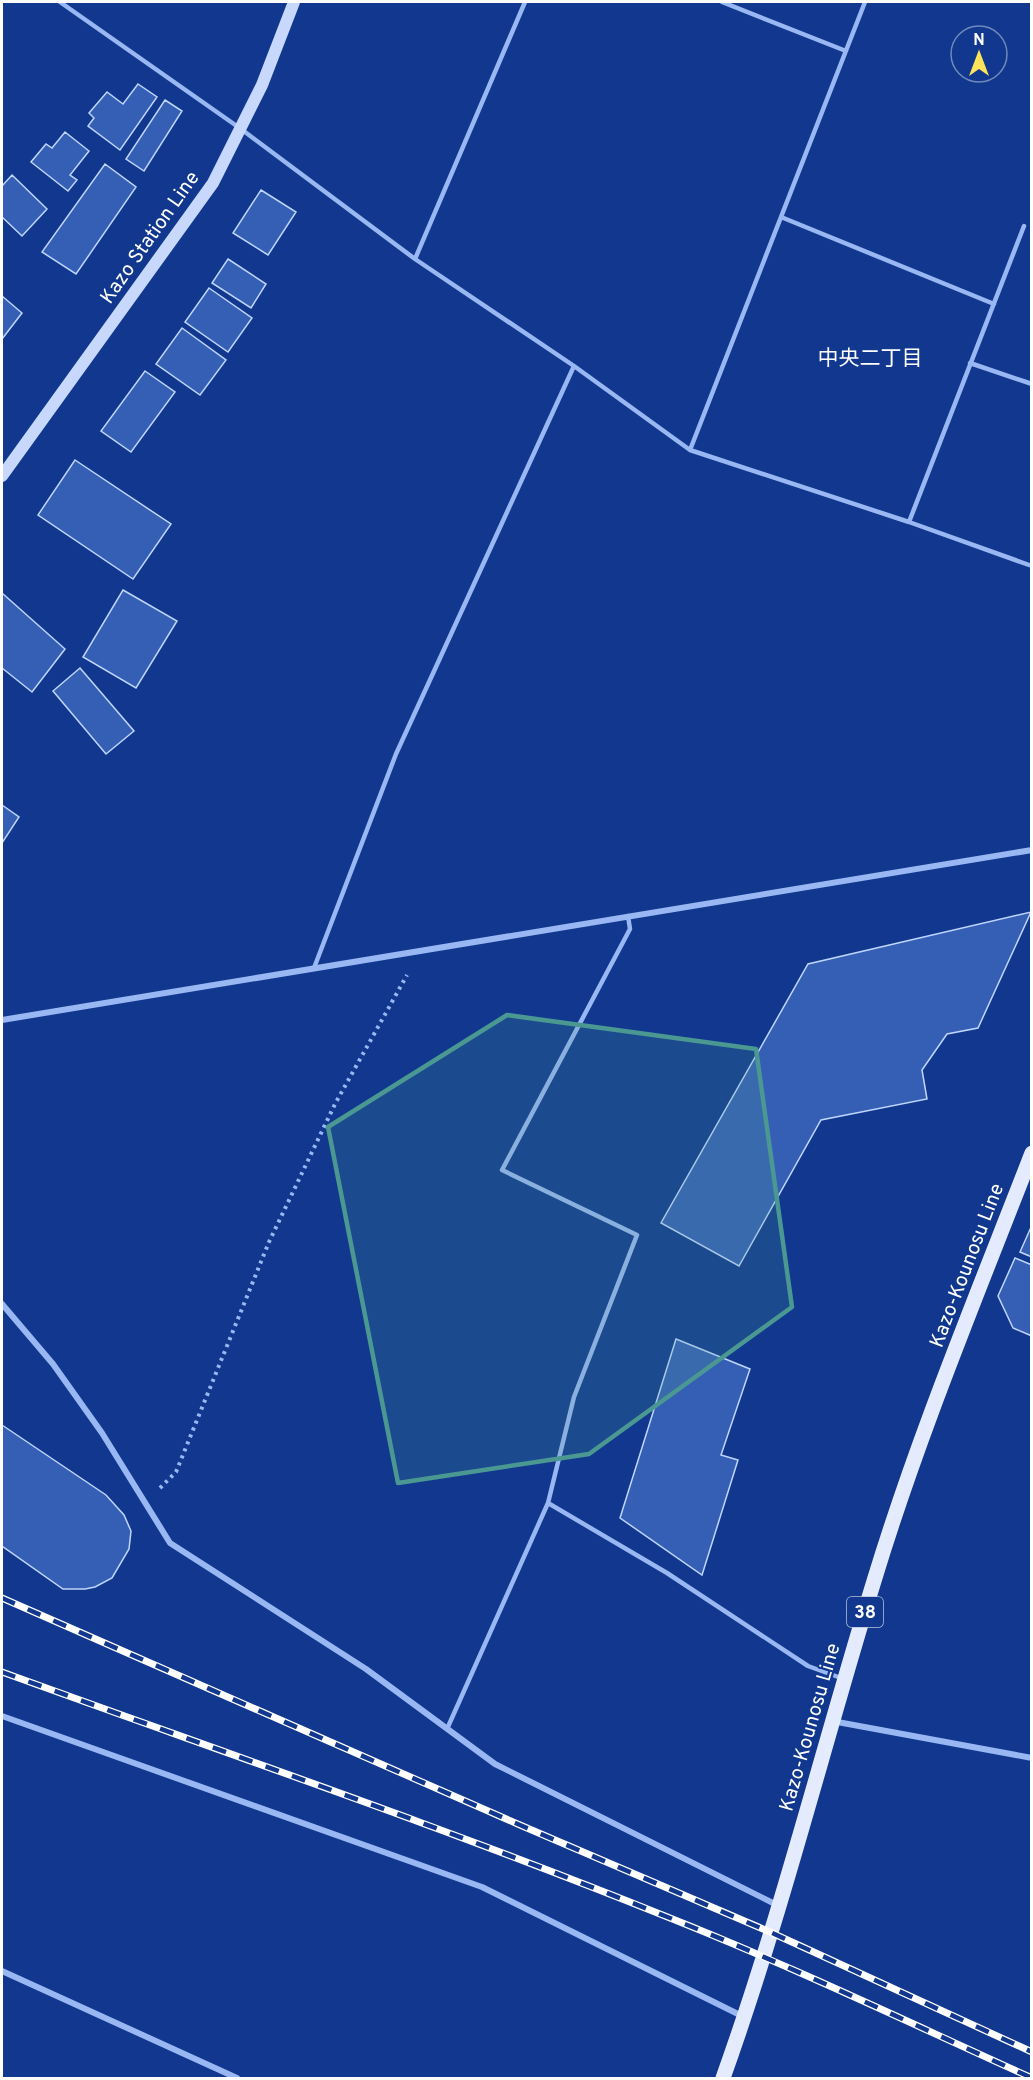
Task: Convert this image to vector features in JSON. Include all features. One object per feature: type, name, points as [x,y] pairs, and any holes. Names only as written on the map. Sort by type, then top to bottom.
[{"type":"main road","name":"Kazo Station Line","points":[[2,476],[213,183],[262,85],[294,2]]},
{"type":"main road","name":"Kazo-Kounosu Line","points":[[723,2079],[745,2017],[831,1721],[903,1488],[1032,1154]]},
{"type":"street","points":[[2,1020],[1032,850]]},
{"type":"street","points":[[2,1304],[59,1373],[102,1433],[170,1543],[366,1669],[505,1769],[778,1906]]},
{"type":"street","points":[[2,1716],[482,1887],[745,2017]]},
{"type":"street","points":[[831,1721],[1032,1758]]},
{"type":"street","points":[[2,1971],[237,2079]]},
{"type":"lane","points":[[60,2],[241,129],[415,259],[574,366],[690,450],[909,522],[1032,566]]},
{"type":"lane","points":[[415,259],[525,2]]},
{"type":"lane","points":[[722,2],[846,51]]},
{"type":"lane","points":[[690,450],[865,2]]},
{"type":"lane","points":[[781,217],[994,303]]},
{"type":"lane","points":[[909,522],[1024,226]]},
{"type":"lane","points":[[970,363],[1032,384]]},
{"type":"lane","points":[[314,968],[396,754],[574,366]]},
{"type":"lane","points":[[447,1728],[548,1503],[574,1397],[637,1235],[502,1170],[630,929],[628,916]]},
{"type":"lane","points":[[548,1503],[667,1573],[808,1666],[844,1679]]},
{"type":"path","points":[[145,1504],[176,1472],[269,1242],[334,1104],[409,972],[413,953]]},
{"type":"highlighted area","points":[[507,1015],[756,1049],[792,1307],[589,1454],[398,1483],[328,1127]]},
{"type":"building","points":[[138,84],[157,97],[120,150],[88,126],[94,118],[89,113],[107,92],[123,104]]},
{"type":"building","points":[[165,100],[182,111],[144,171],[126,159]]},
{"type":"building","points":[[65,132],[89,151],[70,175],[77,180],[68,191],[31,162],[46,144],[52,148]]},
{"type":"building","points":[[105,164],[136,187],[76,274],[42,252]]},
{"type":"building","points":[[12,175],[47,209],[22,236],[2,217],[2,186]]},
{"type":"building","points":[[261,190],[296,212],[268,255],[233,233]]},
{"type":"building","points":[[228,259],[266,284],[251,308],[212,283]]},
{"type":"building","points":[[209,288],[252,318],[228,352],[185,322]]},
{"type":"building","points":[[2,296],[22,313],[2,339]]},
{"type":"building","points":[[182,328],[226,360],[200,395],[156,364]]},
{"type":"building","points":[[145,371],[175,392],[131,452],[101,431]]},
{"type":"building","points":[[75,460],[171,524],[133,579],[38,515]]},
{"type":"building","points":[[123,590],[177,621],[136,688],[83,657]]},
{"type":"building","points":[[2,593],[65,649],[32,692],[2,668]]},
{"type":"building","points":[[80,668],[134,731],[106,754],[53,691]]},
{"type":"building","points":[[2,805],[19,817],[2,843]]},
{"type":"building","points":[[1031,912],[978,1028],[947,1034],[922,1070],[927,1099],[821,1120],[739,1266],[661,1223],[808,964]]},
{"type":"building","points":[[1032,1225],[1032,1257],[1020,1252]]},
{"type":"building","points":[[1015,1258],[1032,1265],[1032,1336],[1013,1328],[998,1296]]},
{"type":"building","points":[[676,1339],[750,1369],[721,1455],[738,1460],[702,1575],[620,1518]]},
{"type":"building","points":[[2,1425],[106,1495],[124,1515],[131,1531],[129,1549],[112,1578],[95,1587],[63,1589],[2,1546]]},
{"type":"railway","points":[[2,1598],[770,1932],[1032,2052]]},
{"type":"railway","points":[[2,1672],[417,1821],[665,1916],[758,1954],[1032,2078]]},
{"type":"district","name":"中央二丁目","points":[[870,358]]}]
